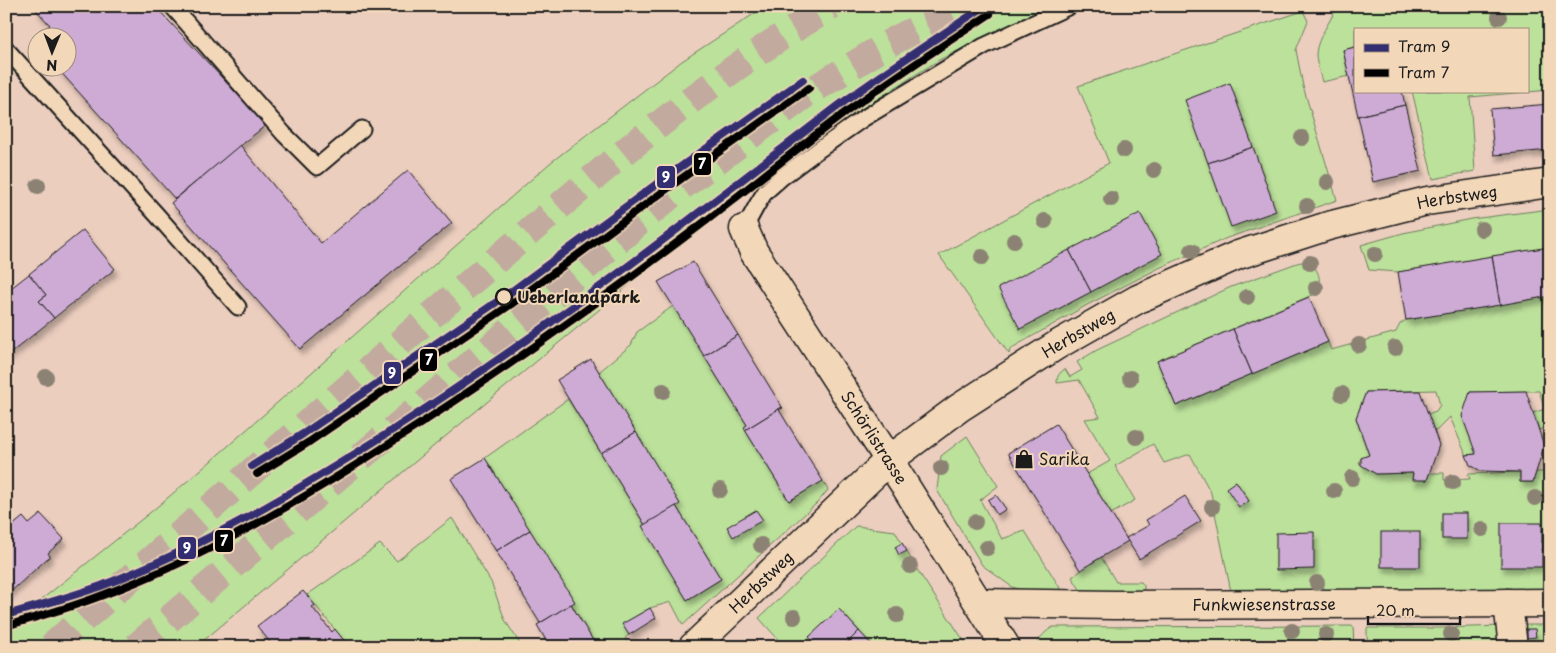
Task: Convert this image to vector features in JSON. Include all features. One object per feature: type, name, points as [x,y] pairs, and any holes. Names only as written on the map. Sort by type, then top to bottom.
[{"type":"street","name":"Herbstweg","points":[[693,647],[889,460],[959,408],[1057,345],[1138,299],[1238,255],[1328,226],[1427,201],[1550,182]]},
{"type":"street","name":"Schörlistrasse","points":[[744,229],[754,252],[889,460],[1006,647]]},
{"type":"street","name":"Funkwiesenstrasse","points":[[980,603],[1115,605],[1550,603]]},
{"type":"street","points":[[1508,603],[1513,647]]},
{"type":"lane","points":[[172,6],[284,134],[316,167],[362,129]]},
{"type":"lane","points":[[744,229],[756,205],[781,178],[864,118],[984,46],[1070,6]]},
{"type":"lane","points":[[6,49],[238,307]]},
{"type":"green space","name":"Ueberlandpark","points":[[766,6],[1050,6],[939,60],[833,127],[731,201],[435,445],[196,647],[6,647],[6,628],[203,468],[550,163],[682,61]]},
{"type":"green space","points":[[1337,6],[1441,6],[1442,10],[1477,6],[1550,6],[1550,90],[1528,92],[1528,28],[1354,28],[1354,47],[1343,50],[1349,76],[1322,82],[1316,54]]},
{"type":"green space","points":[[1303,11],[1308,21],[1296,50],[1303,86],[1337,200],[1227,238],[1159,268],[1087,305],[1010,349],[1009,354],[939,255],[1109,163],[1078,86]]},
{"type":"green space","points":[[1412,92],[1527,92],[1470,97],[1475,171],[1433,179]]},
{"type":"green space","points":[[1550,209],[1550,247],[1398,272],[1369,270],[1361,245],[1403,233],[1471,219]]},
{"type":"green space","points":[[1311,260],[1320,281],[1315,294],[1157,361],[1176,406],[1328,342],[1331,350],[1396,332],[1400,324],[1406,320],[1550,296],[1550,421],[1542,429],[1539,430],[1533,413],[1545,409],[1539,391],[1470,392],[1476,454],[1466,455],[1450,417],[1434,431],[1428,414],[1436,411],[1440,405],[1436,390],[1366,392],[1356,418],[1369,455],[1361,458],[1359,463],[1376,474],[1413,473],[1412,479],[1427,480],[1429,473],[1444,473],[1444,480],[1470,479],[1468,474],[1520,472],[1520,482],[1533,482],[1536,472],[1550,472],[1550,591],[1231,592],[1211,493],[1190,454],[1164,463],[1153,444],[1115,466],[1135,500],[1111,514],[1087,474],[1110,461],[1085,419],[1100,417],[1079,380],[1057,383],[1060,373],[1065,369],[1070,377],[1082,370],[1077,362],[1097,350],[1231,287],[1297,263]]},
{"type":"green space","points":[[673,306],[747,425],[744,428],[789,501],[823,481],[828,490],[817,503],[683,625],[671,602],[650,608],[623,624],[629,635],[625,638],[631,647],[597,647],[571,604],[574,602],[485,458],[568,399],[645,525],[687,600],[721,579],[676,506],[599,372],[631,345],[637,332]]},
{"type":"green space","points":[[967,436],[998,486],[980,500],[1002,539],[1025,531],[1060,588],[1057,591],[1029,592],[1012,587],[982,565],[937,490],[941,456]]},
{"type":"green space","points":[[452,518],[491,582],[505,620],[522,647],[349,647],[307,595],[380,544],[397,561]]},
{"type":"green space","points":[[856,526],[895,531],[918,571],[968,647],[874,647],[839,609],[818,647],[785,647],[759,618]]},
{"type":"green space","points":[[1101,557],[1116,582],[1141,582],[1144,585],[1142,592],[1081,591],[1072,577]]},
{"type":"green space","points":[[1520,625],[1550,625],[1550,647],[1522,647]]},
{"type":"green space","points":[[1353,626],[1354,647],[1036,647],[1043,635],[1053,627]]},
{"type":"green space","points":[[1504,626],[1506,647],[1369,647],[1367,637],[1367,628]]},
{"type":"building","points":[[39,6],[155,6],[266,125],[175,199],[66,78],[78,78],[78,28],[46,28],[50,25],[36,10]]},
{"type":"building","points":[[1354,47],[1354,92],[1402,92],[1405,105],[1358,116],[1343,50]]},
{"type":"building","points":[[1230,83],[1253,147],[1208,163],[1185,100]]},
{"type":"building","points":[[1550,104],[1550,150],[1494,155],[1490,109]]},
{"type":"building","points":[[1405,105],[1421,171],[1373,182],[1358,116]]},
{"type":"building","points":[[240,145],[321,243],[408,170],[452,223],[300,349],[171,203]]},
{"type":"building","points":[[1253,147],[1276,211],[1231,227],[1208,163]]},
{"type":"building","points":[[1140,213],[1162,254],[1091,292],[1069,250]]},
{"type":"building","points":[[83,230],[115,269],[54,318],[39,301],[46,295],[29,274]]},
{"type":"building","points":[[1550,247],[1550,296],[1500,305],[1492,256]]},
{"type":"building","points":[[1069,250],[1091,292],[1020,329],[998,288]]},
{"type":"building","points":[[1492,256],[1500,305],[1406,320],[1398,272]]},
{"type":"building","points":[[693,262],[738,335],[704,356],[658,282]]},
{"type":"building","points":[[29,274],[46,295],[39,301],[54,318],[7,356],[6,292]]},
{"type":"building","points":[[1309,297],[1328,342],[1252,374],[1233,329]]},
{"type":"building","points":[[1233,329],[1252,374],[1176,406],[1157,361]]},
{"type":"building","points":[[738,335],[782,407],[745,430],[744,427],[747,425],[704,356]]},
{"type":"building","points":[[591,359],[636,432],[601,453],[557,380]]},
{"type":"building","points":[[1420,391],[1439,445],[1427,480],[1412,480],[1413,473],[1376,474],[1361,465],[1361,458],[1369,455],[1356,418],[1366,392]]},
{"type":"building","points":[[1526,391],[1544,446],[1533,482],[1520,482],[1520,472],[1481,471],[1470,465],[1466,455],[1476,454],[1462,416],[1470,392]]},
{"type":"building","points":[[782,407],[779,410],[823,481],[789,501],[745,430]]},
{"type":"building","points":[[1056,424],[1128,541],[1080,570],[1008,453]]},
{"type":"building","points":[[636,432],[680,504],[645,525],[601,453]]},
{"type":"building","points":[[485,458],[530,530],[496,551],[451,479]]},
{"type":"building","points":[[1236,481],[1249,501],[1239,507],[1226,488]]},
{"type":"building","points":[[996,495],[1006,509],[997,515],[988,500]]},
{"type":"building","points":[[1185,496],[1201,521],[1139,559],[1126,538],[1149,525],[1146,520]]},
{"type":"building","points":[[676,506],[721,579],[687,600],[642,526]]},
{"type":"building","points":[[756,510],[763,520],[733,537],[727,527]]},
{"type":"building","points":[[1442,513],[1467,513],[1467,539],[1442,539]]},
{"type":"building","points":[[41,514],[64,539],[48,553],[50,556],[6,596],[6,531],[23,517],[29,524]]},
{"type":"building","points":[[1501,523],[1542,523],[1542,567],[1501,567]]},
{"type":"building","points":[[530,530],[575,602],[540,623],[496,551]]},
{"type":"building","points":[[1314,532],[1314,569],[1276,570],[1276,533]]},
{"type":"building","points":[[1381,532],[1420,532],[1420,567],[1381,567]]},
{"type":"building","points":[[902,543],[907,551],[899,555],[895,547]]},
{"type":"building","points":[[303,591],[315,605],[312,607],[332,632],[335,629],[349,647],[274,647],[257,626]]},
{"type":"building","points":[[571,604],[597,647],[550,647],[537,625]]},
{"type":"building","points":[[650,608],[656,618],[629,635],[622,624]]},
{"type":"building","points":[[839,609],[859,631],[843,647],[818,647],[809,637]]},
{"type":"building","points":[[1527,629],[1535,629],[1536,637],[1527,638]]},
{"type":"building","points":[[859,631],[874,647],[843,647]]},
{"type":"tunnel","points":[[51,647],[564,202],[650,132],[739,65],[832,6]]},
{"type":"tunnel","points":[[136,647],[677,190],[806,94],[893,41],[962,6]]},
{"type":"tram line","name":"9","points":[[6,615],[101,586],[176,554],[249,517],[354,455],[545,327],[659,243],[845,101],[985,6]]},
{"type":"tram line","name":"7","points":[[9,625],[91,599],[179,563],[252,526],[357,464],[432,416],[552,334],[669,249],[850,109],[990,14]]},
{"type":"tram line","name":"9","points":[[252,466],[303,434],[504,297],[658,183],[803,80]]},
{"type":"tram line","name":"7","points":[[257,474],[309,442],[510,305],[664,191],[809,88]]},
{"type":"place","name":"Ueberlandpark","points":[[504,297]]},
{"type":"place","name":"Sarika","points":[[1024,459]]}]
